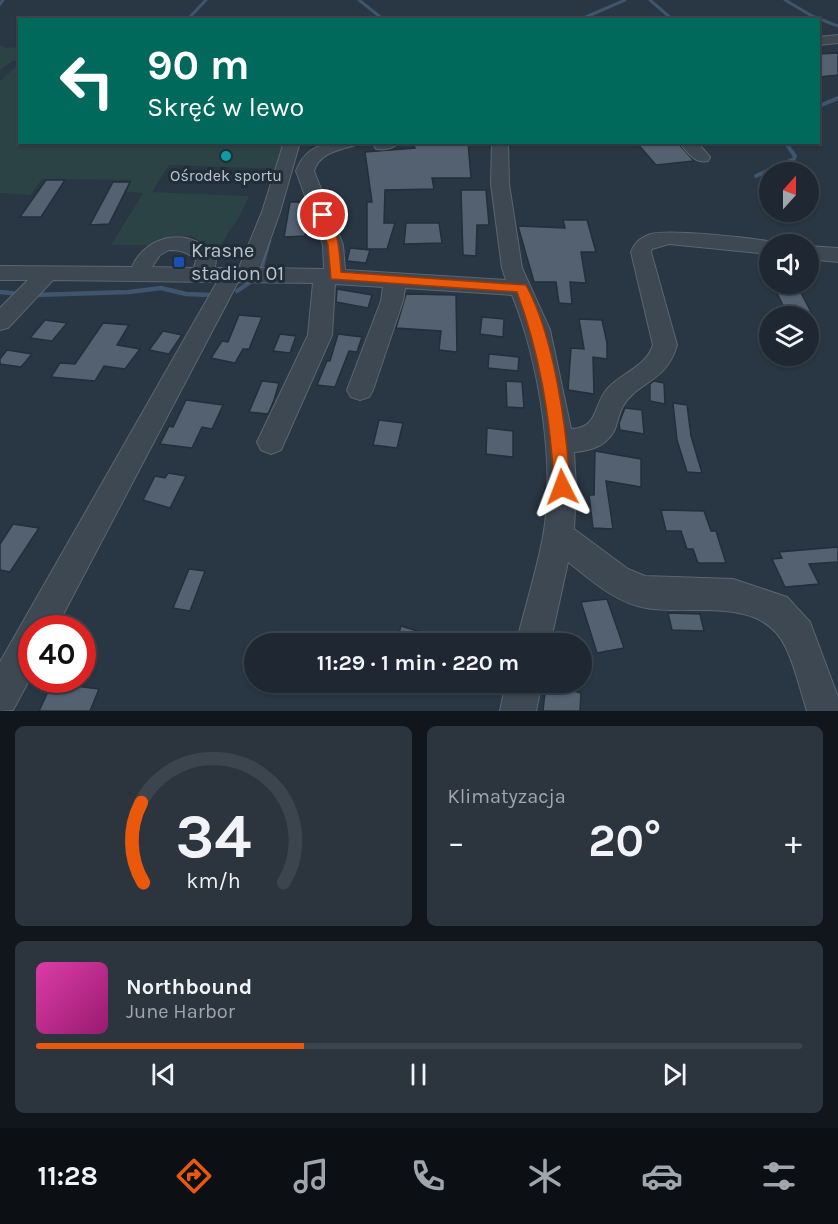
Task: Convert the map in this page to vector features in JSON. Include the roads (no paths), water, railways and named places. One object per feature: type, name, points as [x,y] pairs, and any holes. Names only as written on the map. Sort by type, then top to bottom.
[{"type":"street","points":[[820,41],[838,39]]},
{"type":"street","points":[[45,615],[224,291],[227,275],[268,221],[291,144]]},
{"type":"street","points":[[271,442],[320,335],[324,319],[322,292],[330,276],[333,245],[305,171],[311,155],[342,144]]},
{"type":"street","points":[[500,144],[500,184],[512,268],[538,330],[560,441],[562,487],[558,536],[536,633]]},
{"type":"street","points":[[689,144],[702,157]]},
{"type":"street","points":[[560,441],[586,440],[598,433],[605,424],[612,402],[625,389],[651,370],[663,357],[665,345],[641,252],[644,245],[657,239],[669,238],[759,247]]},
{"type":"street","points":[[139,274],[150,254],[173,244],[187,244],[201,252],[206,259],[227,275]]},
{"type":"street","points":[[819,253],[838,255]]},
{"type":"street","points":[[0,273],[330,276],[521,288]]},
{"type":"street","points":[[0,322],[47,274]]},
{"type":"street","points":[[360,390],[392,301],[395,279]]},
{"type":"street","points":[[558,536],[617,580],[645,592],[733,595],[775,609],[798,634],[825,711]]},
{"type":"street","points":[[0,697],[18,665]]},
{"type":"street","points":[[518,711],[522,693]]},
{"type":"waterway","points":[[0,4],[3,0]]},
{"type":"waterway","points":[[189,18],[206,0]]},
{"type":"waterway","points":[[359,0],[382,18]]},
{"type":"waterway","points":[[584,18],[625,0]]},
{"type":"waterway","points":[[650,0],[671,18]]},
{"type":"waterway","points":[[785,0],[817,18]]},
{"type":"waterway","points":[[820,19],[838,26]]},
{"type":"waterway","points":[[820,106],[838,98]]},
{"type":"waterway","points":[[756,176],[794,159],[795,156],[786,144]]},
{"type":"waterway","points":[[262,266],[269,241]]},
{"type":"waterway","points":[[237,291],[249,283]]},
{"type":"waterway","points":[[35,295],[129,292],[161,288],[186,294],[211,295]]},
{"type":"waterway","points":[[0,292],[19,294]]},
{"type":"place","name":"Ośrodek sportu","points":[[226,156]]},
{"type":"place","name":"Krasne stadion 01","points":[[179,262]]}]
